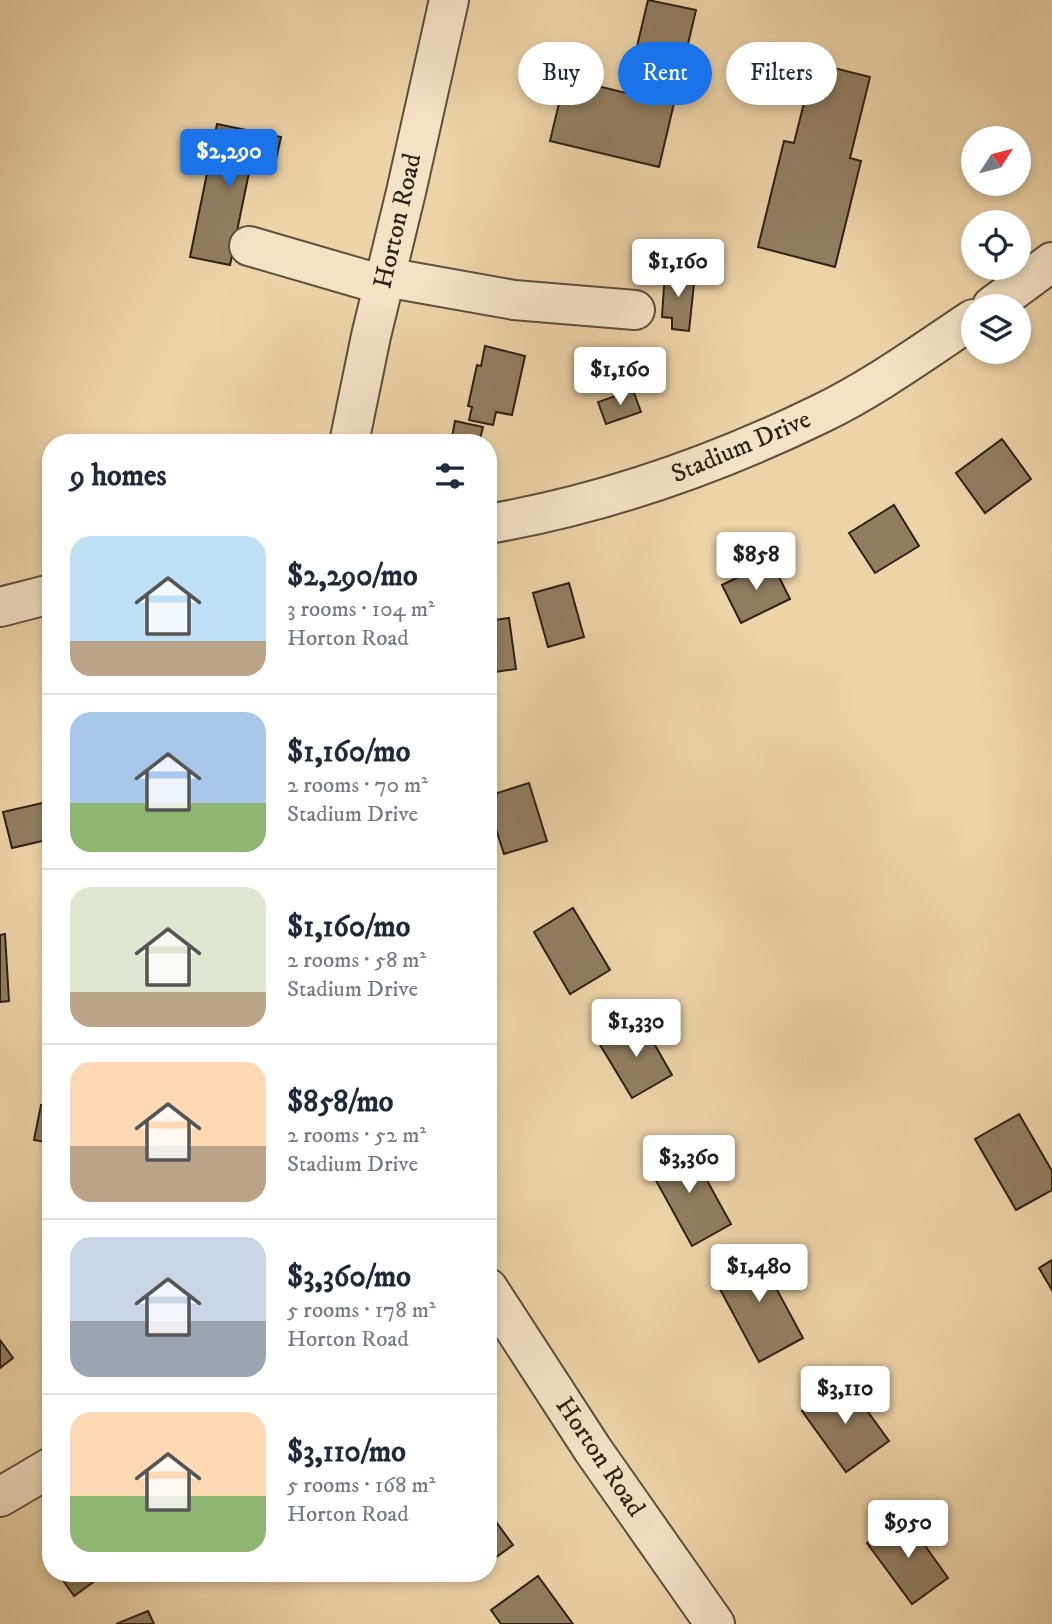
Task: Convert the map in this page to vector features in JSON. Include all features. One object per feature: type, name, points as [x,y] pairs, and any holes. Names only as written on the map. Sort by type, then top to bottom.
[{"type":"street","name":"Horton Road","points":[[351,434],[449,0]]},
{"type":"street","points":[[249,246],[384,281],[514,300],[635,310]]},
{"type":"street","points":[[1008,294],[1052,262]]},
{"type":"street","name":"Stadium Drive","points":[[497,522],[587,504],[666,480],[739,450],[821,414],[877,382],[961,327]]},
{"type":"street","points":[[0,607],[42,595]]},
{"type":"street","name":"Horton Road","points":[[497,1302],[704,1620]]},
{"type":"street","points":[[0,1497],[42,1472]]},
{"type":"building","points":[[648,0],[696,10],[688,42],[638,42]]},
{"type":"building","points":[[837,69],[870,77],[850,158],[861,161],[835,267],[758,247],[784,141],[794,143],[804,105],[837,105]]},
{"type":"building","points":[[604,88],[618,91],[618,105],[674,105],[659,167],[550,141],[559,105],[604,105]]},
{"type":"building","points":[[217,124],[281,137],[274,168],[251,163],[230,265],[190,257]]},
{"type":"building","points":[[665,271],[695,274],[689,331],[672,329],[672,318],[662,317]]},
{"type":"building","points":[[485,346],[525,356],[512,415],[496,412],[493,425],[469,420],[472,407],[468,406],[477,365],[481,366]]},
{"type":"building","points":[[633,390],[641,412],[606,424],[598,402]]},
{"type":"building","points":[[455,421],[483,427],[481,434],[453,434]]},
{"type":"building","points":[[1002,439],[1031,479],[985,513],[956,473]]},
{"type":"building","points":[[894,505],[919,546],[875,573],[849,533]]},
{"type":"building","points":[[771,561],[790,599],[741,623],[722,585]]},
{"type":"building","points":[[569,583],[584,637],[548,647],[533,593]]},
{"type":"building","points":[[509,618],[516,669],[497,672],[497,620]]},
{"type":"building","points":[[529,783],[547,841],[504,854],[497,832],[497,793]]},
{"type":"building","points":[[42,803],[42,841],[12,848],[3,812]]},
{"type":"building","points":[[573,908],[610,970],[570,994],[534,932]]},
{"type":"building","points":[[5,934],[9,1001],[0,1002],[0,935]]},
{"type":"building","points":[[640,1019],[672,1075],[632,1098],[599,1043]]},
{"type":"building","points":[[41,1105],[42,1105],[42,1141],[34,1140]]},
{"type":"building","points":[[1019,1114],[1052,1171],[1052,1190],[1016,1210],[975,1139]]},
{"type":"building","points":[[687,1144],[731,1224],[692,1246],[648,1166]]},
{"type":"building","points":[[773,1246],[784,1267],[769,1275],[803,1338],[759,1362],[714,1278]]},
{"type":"building","points":[[1052,1260],[1052,1290],[1039,1268]]},
{"type":"building","points":[[0,1340],[13,1358],[0,1368]]},
{"type":"building","points":[[845,1380],[889,1441],[846,1472],[802,1411]]},
{"type":"building","points":[[904,1516],[948,1578],[912,1604],[867,1543]]},
{"type":"building","points":[[497,1523],[513,1545],[497,1557]]},
{"type":"building","points":[[538,1576],[573,1624],[501,1624],[491,1610]]},
{"type":"building","points":[[64,1582],[93,1582],[74,1596]]},
{"type":"building","points":[[148,1611],[154,1624],[116,1624]]}]
